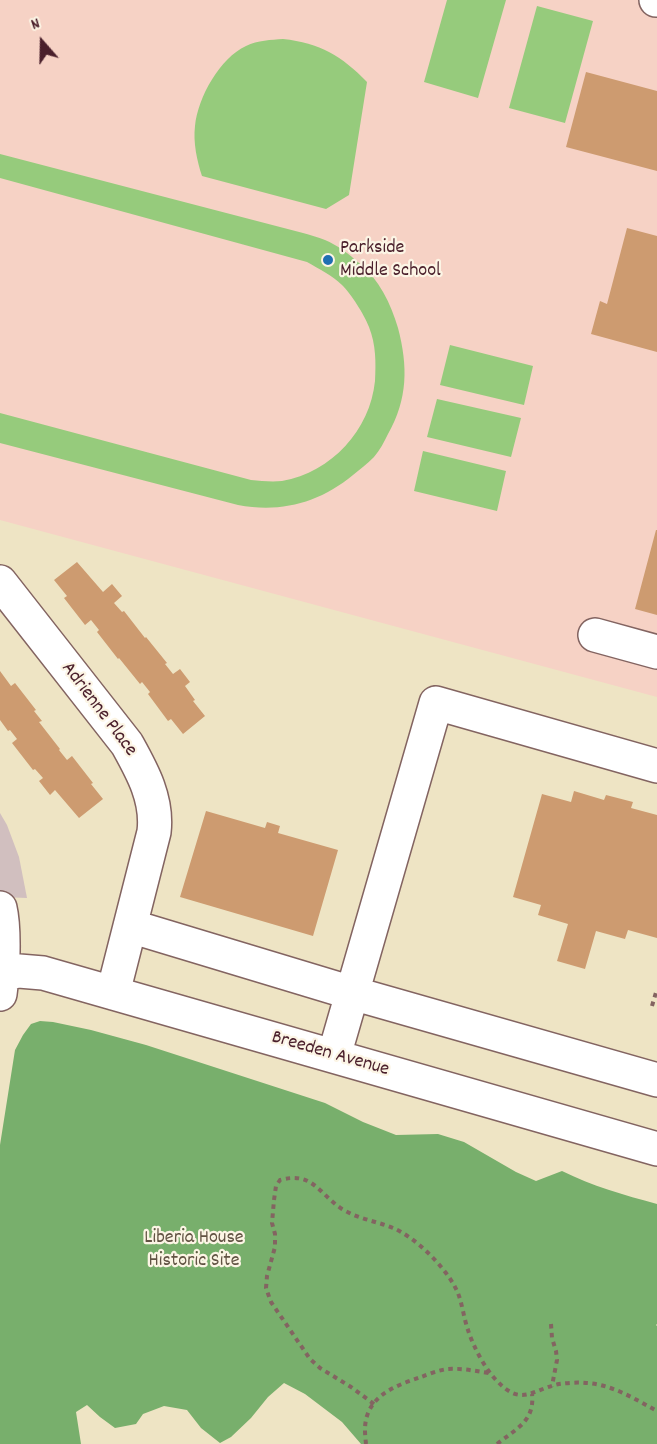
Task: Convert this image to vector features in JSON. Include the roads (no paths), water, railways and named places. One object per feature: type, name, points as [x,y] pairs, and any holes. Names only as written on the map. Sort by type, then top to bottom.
[{"type":"street","name":"Adrienne Place","points":[[0,582],[126,744],[150,791],[154,812],[154,832],[113,993]]},
{"type":"street","points":[[595,635],[657,652]]},
{"type":"street","points":[[334,1056],[436,703],[657,766]]},
{"type":"street","points":[[0,908],[1,984]]},
{"type":"street","points":[[130,926],[352,993],[657,1080]]},
{"type":"street","name":"Breeden Avenue","points":[[1,984],[19,971],[44,973],[657,1149]]},
{"type":"place","name":"Parkside Middle School","points":[[328,260]]},
{"type":"park label","name":"Liberia House Historic Site","points":[[194,1250]]}]
